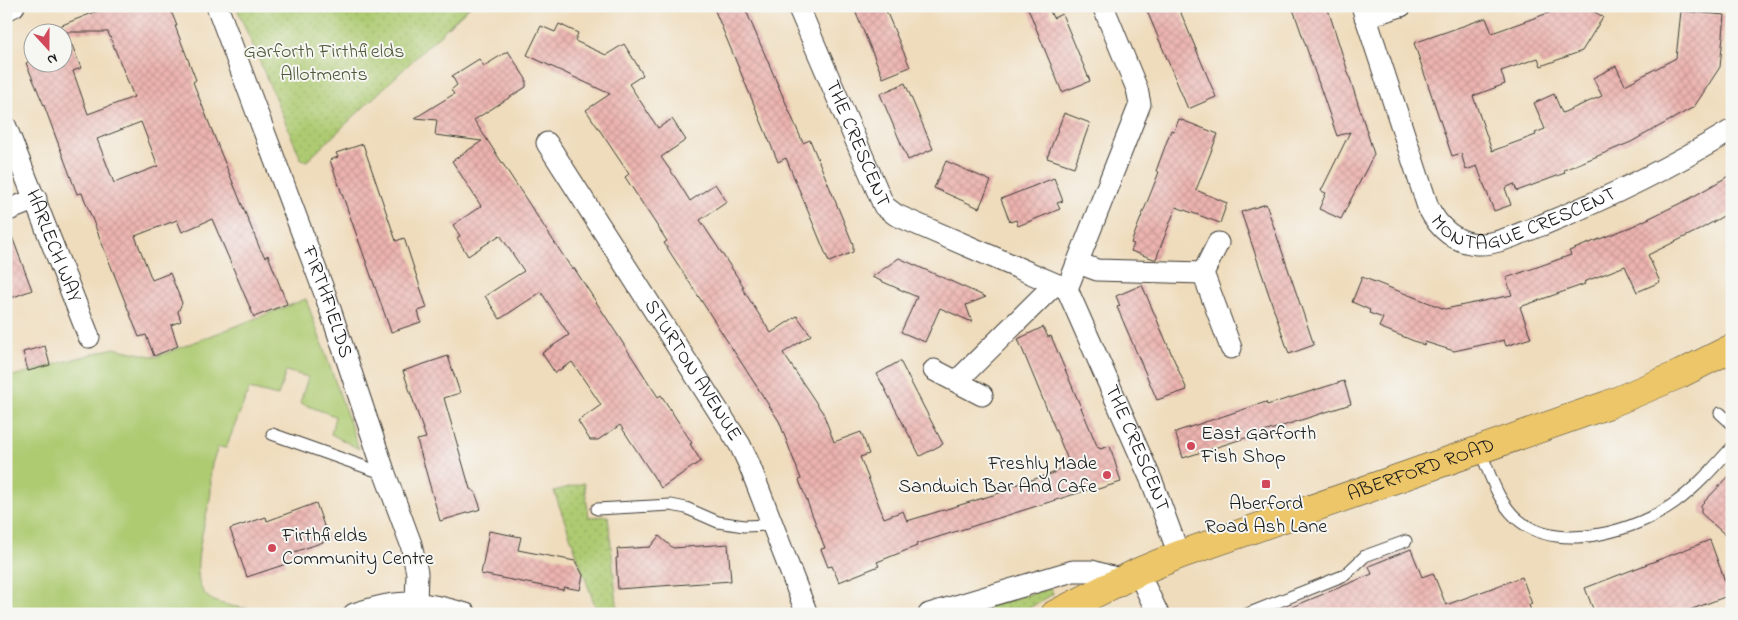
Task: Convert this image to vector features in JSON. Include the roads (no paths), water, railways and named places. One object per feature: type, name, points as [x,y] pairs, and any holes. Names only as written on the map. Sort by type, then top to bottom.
[{"type":"main road","name":"ABERFORD ROAD","points":[[1055,614],[1130,576],[1179,555],[1607,405],[1680,374],[1732,348]]},
{"type":"street","points":[[6,10],[14,6]]},
{"type":"street","name":"FIRTHFIELDS","points":[[217,6],[325,294],[385,474],[411,544],[427,607]]},
{"type":"street","name":"THE CRESCENT","points":[[798,6],[884,206],[896,215],[1061,287],[1153,484],[1179,555]]},
{"type":"street","points":[[957,381],[1061,287],[1078,263],[1140,104],[1138,89],[1103,6]]},
{"type":"street","points":[[1363,12],[1401,6]]},
{"type":"street","name":"MONTAGUE CRESCENT","points":[[1363,12],[1428,207],[1441,228],[1462,241],[1478,244],[1494,242],[1584,208],[1649,177],[1732,130]]},
{"type":"street","name":"HARLECH WAY","points":[[6,127],[89,337]]},
{"type":"street","name":"STURTON AVENUE","points":[[548,143],[740,445],[807,614]]},
{"type":"street","points":[[6,211],[36,199]]},
{"type":"street","points":[[1218,243],[1203,273],[1231,348]]},
{"type":"street","points":[[1078,263],[1097,270],[1203,273]]},
{"type":"street","points":[[934,370],[982,395]]},
{"type":"street","points":[[929,614],[1073,570],[1130,576],[1158,614]]},
{"type":"street","points":[[354,614],[391,603],[466,614]]},
{"type":"lane","points":[[1720,413],[1732,424]]},
{"type":"lane","points":[[272,434],[385,474]]},
{"type":"lane","points":[[1480,449],[1499,495],[1508,509],[1521,522],[1536,531],[1571,537],[1614,531],[1656,515],[1692,489],[1732,447]]},
{"type":"lane","points":[[597,509],[671,505],[686,508],[718,522],[744,526],[773,525]]},
{"type":"lane","points":[[1247,614],[1345,575],[1365,556],[1406,541]]},
{"type":"place","name":"East Garforth Fish Shop","points":[[1191,446]]},
{"type":"place","name":"Freshly Made Sandwich Bar And Cafe","points":[[1107,475]]},
{"type":"place","name":"Aberford Road Ash Lane","points":[[1266,484]]},
{"type":"place","name":"Firthfields Community Centre","points":[[272,548]]},
{"type":"park label","name":"Garforth Firthfields Allotments","points":[[324,64]]}]
